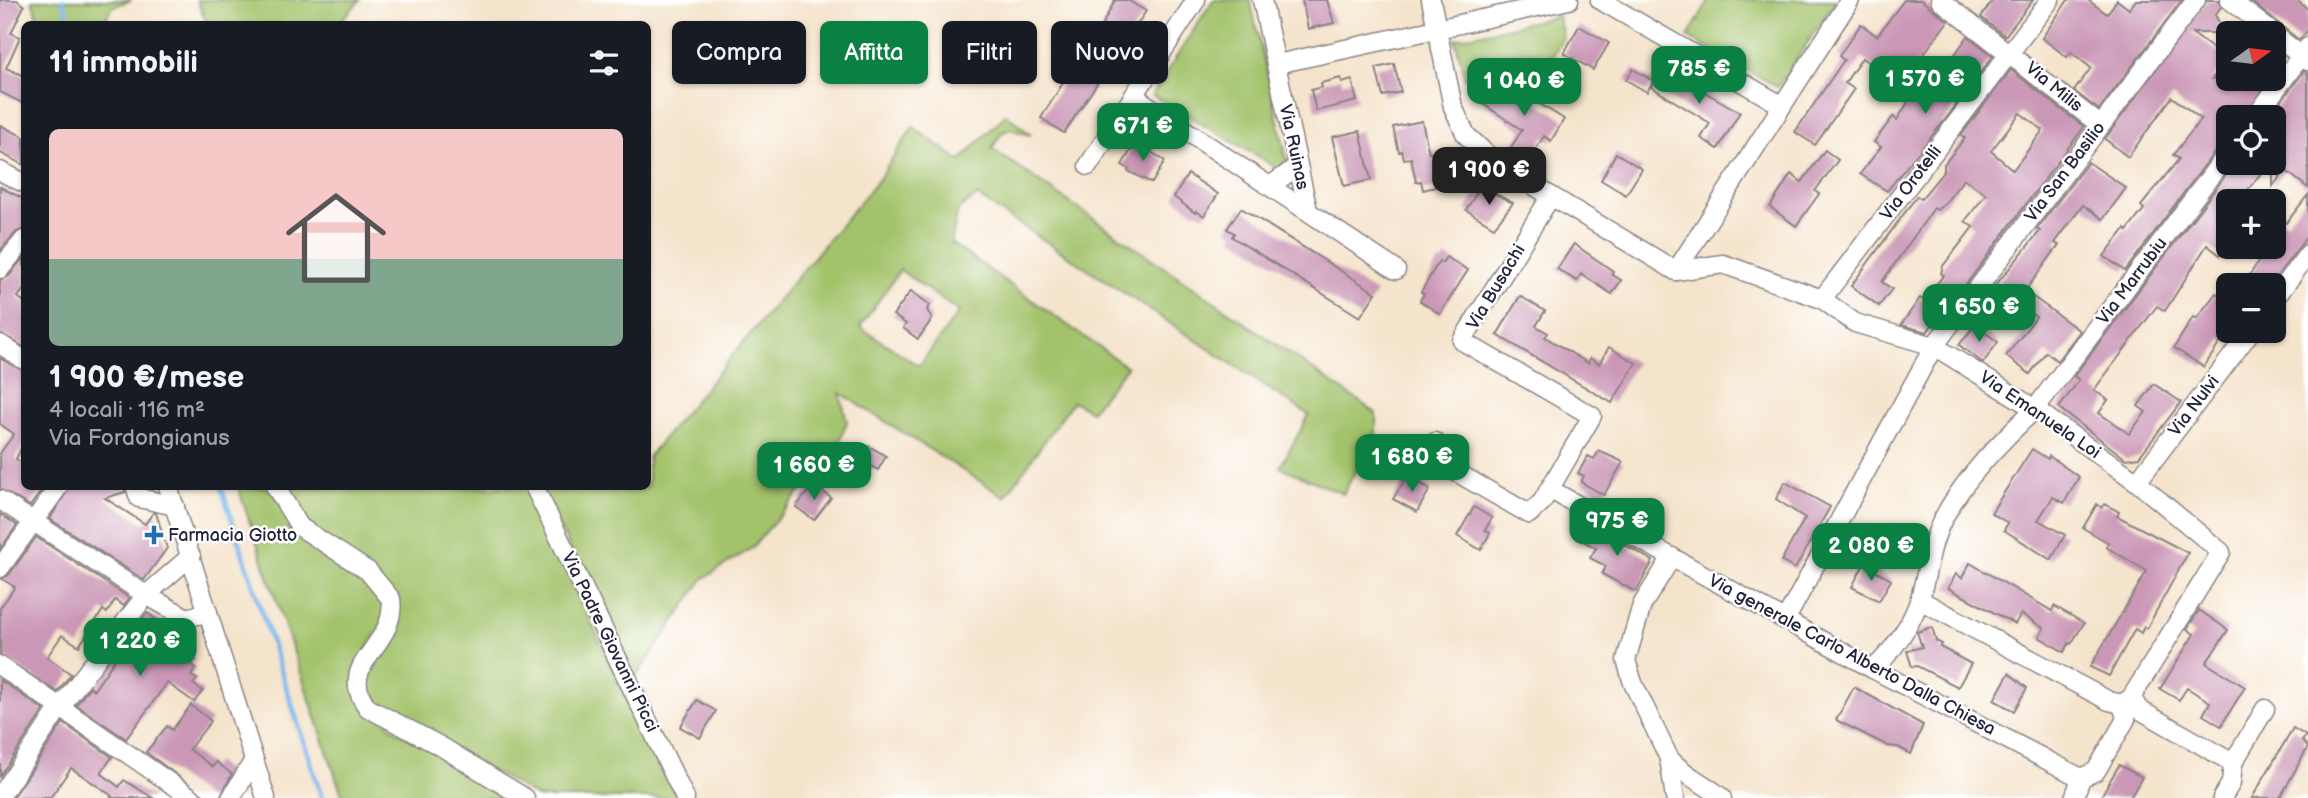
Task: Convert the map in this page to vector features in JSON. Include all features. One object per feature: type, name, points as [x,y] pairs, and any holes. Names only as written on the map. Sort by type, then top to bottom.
[{"type":"street","points":[[1088,166],[1196,0]]},
{"type":"street","name":"Via Ruinas","points":[[1262,0],[1308,211]]},
{"type":"street","points":[[1431,0],[1453,107],[1466,135],[1496,163],[1676,271],[1850,0]]},
{"type":"street","points":[[1277,64],[1569,0]]},
{"type":"street","points":[[1600,0],[1781,105]]},
{"type":"street","name":"Via Milis","points":[[1940,0],[2011,52],[2100,125]]},
{"type":"street","name":"Via Orotelli","points":[[1822,299],[2050,0]]},
{"type":"street","name":"Via San Basilio","points":[[1786,619],[1934,346],[2196,0]]},
{"type":"street","points":[[2230,0],[2257,21]]},
{"type":"street","points":[[2265,105],[2306,54],[2286,41]]},
{"type":"street","points":[[1135,97],[1396,270]]},
{"type":"street","points":[[1270,186],[1298,166]]},
{"type":"street","name":"Via Marrubiu","points":[[1873,669],[1887,657],[1920,600],[1938,529],[1954,502],[2000,443],[2035,409],[2216,169]]},
{"type":"street","points":[[0,171],[21,182]]},
{"type":"street","name":"Via Busachi","points":[[1549,489],[1592,416],[1462,341],[1551,196]]},
{"type":"street","points":[[0,269],[21,244]]},
{"type":"street","points":[[2286,284],[2308,254]]},
{"type":"street","name":"Via Emanuela Loi","points":[[1676,271],[1723,264],[1822,299],[1855,323],[1934,346],[2035,409],[2137,482],[2221,552],[2126,701]]},
{"type":"street","name":"Via Nulvi","points":[[2137,482],[2241,343]]},
{"type":"street","points":[[0,344],[21,358]]},
{"type":"street","points":[[1435,442],[1456,472],[1529,514],[1542,502],[1549,489]]},
{"type":"street","name":"Via generale Carlo Alberto Dalla Chiesa","points":[[1549,489],[1873,669],[2081,778]]},
{"type":"street","points":[[0,568],[56,490]]},
{"type":"street","points":[[136,490],[139,498],[175,506]]},
{"type":"street","points":[[169,490],[266,798]]},
{"type":"street","points":[[277,490],[300,527],[368,572],[391,599],[391,624],[370,653],[358,677],[360,698],[368,708],[442,747],[525,798]]},
{"type":"street","name":"Via Padre Giovanni Picci","points":[[536,490],[685,798]]},
{"type":"street","points":[[0,500],[146,595],[187,618],[208,612]]},
{"type":"street","points":[[0,797],[60,707],[146,595],[191,556]]},
{"type":"street","points":[[1672,557],[1642,605],[1626,660],[1633,683],[1669,758],[1680,772],[1704,783],[1723,798]]},
{"type":"street","points":[[1920,600],[2109,701],[2126,701],[2233,763]]},
{"type":"street","points":[[0,666],[192,798]]},
{"type":"street","points":[[2074,798],[2081,778],[2096,771],[2126,719],[2126,701]]},
{"type":"street","points":[[2222,798],[2231,783],[2233,763],[2265,709]]},
{"type":"street","points":[[1669,758],[1675,798]]},
{"type":"street","points":[[230,798],[254,760]]},
{"type":"green space","points":[[32,0],[132,0],[112,7],[105,21],[39,21]]},
{"type":"green space","points":[[197,0],[360,0],[341,21],[206,21]]},
{"type":"green space","points":[[1213,0],[1250,0],[1287,160],[1281,170],[1152,95],[1159,84],[1168,84],[1168,70]]},
{"type":"green space","points":[[1709,0],[1836,0],[1778,87],[1688,37]]},
{"type":"green space","points":[[1558,16],[1563,37],[1548,64],[1465,78],[1455,39]]},
{"type":"green space","points":[[1006,114],[1031,135],[1010,129],[1001,133],[992,149],[1376,413],[1376,434],[1343,494],[1280,467],[1309,415],[977,196],[958,210],[951,243],[1127,367],[1091,411],[1073,401],[1005,497],[840,393],[847,422],[838,445],[752,548],[703,579],[636,677],[541,490],[651,490],[651,453],[879,179],[913,127],[960,161]],"holes":[[[900,270],[959,312],[919,366],[860,327]]]},
{"type":"green space","points":[[239,490],[270,490],[382,595],[387,614],[354,672],[392,728],[512,798],[343,798]]},
{"type":"green space","points":[[287,490],[530,490],[648,746],[678,798],[539,798],[374,702],[366,690],[365,679],[399,613],[309,525]]},
{"type":"building","points":[[0,0],[17,0],[24,6],[11,33],[20,37],[6,68],[21,75],[21,102],[0,92]]},
{"type":"building","points":[[1115,0],[1127,0],[1146,11],[1139,21],[1104,21]]},
{"type":"building","points":[[1302,0],[1327,0],[1334,23],[1308,29]]},
{"type":"building","points":[[1904,0],[1921,0],[1948,21],[1920,59],[1898,83],[1862,58],[1845,83],[1854,89],[1815,145],[1795,132],[1844,60],[1839,56],[1861,24],[1877,36]]},
{"type":"building","points":[[1993,0],[2033,0],[2005,36],[1981,17]]},
{"type":"building","points":[[2068,0],[2088,0],[2107,14],[2117,0],[2129,9],[2136,0],[2182,0],[2099,110],[2074,91],[2091,68],[2071,52],[2067,57],[2042,38]]},
{"type":"building","points":[[2207,0],[2219,0],[2221,7],[2215,15],[2218,21],[2216,21],[2216,32],[2192,33],[2216,51],[2216,74],[2212,79],[2216,79],[2216,91],[2262,91],[2252,105],[2216,105],[2216,150],[2125,271],[2104,256],[2144,209],[2141,206],[2179,159],[2173,155],[2201,119],[2172,97],[2128,157],[2105,139]]},
{"type":"building","points":[[2249,0],[2296,0],[2308,9],[2308,30],[2299,40],[2286,30],[2286,21],[2275,21]]},
{"type":"building","points":[[1579,26],[1609,43],[1593,70],[1564,53]]},
{"type":"building","points":[[1968,36],[1993,56],[1944,121],[1887,191],[1860,174],[1881,147],[1874,142],[1893,117],[1897,120],[1913,94],[1922,100]]},
{"type":"building","points":[[1394,64],[1401,92],[1383,96],[1376,68]]},
{"type":"building","points":[[1633,69],[1653,81],[1647,92],[1626,80]]},
{"type":"building","points":[[1663,69],[1740,112],[1718,149],[1701,138],[1710,123],[1651,87]]},
{"type":"building","points":[[2011,70],[2084,127],[1927,332],[1901,325],[1920,298],[1923,300],[1944,275],[1941,273],[1943,266],[1973,227],[1965,221],[1986,194],[1964,179],[1945,203],[1937,210],[1934,208],[1882,282],[1892,289],[1879,306],[1851,286],[1917,196],[1921,199],[1944,171],[1944,164],[1965,138],[1961,135]],"holes":[[[2020,113],[2043,130],[2013,170],[1991,151]]]},
{"type":"building","points":[[2304,71],[2308,74],[2308,188],[2286,171],[2286,105],[2278,105]]},
{"type":"building","points":[[1341,78],[1342,83],[1352,80],[1357,101],[1316,111],[1311,90],[1322,87],[1321,83]]},
{"type":"building","points":[[1504,82],[1564,119],[1551,141],[1544,136],[1529,160],[1510,149],[1522,130],[1483,104],[1494,85]]},
{"type":"building","points":[[1062,84],[1097,84],[1064,133],[1041,118]]},
{"type":"building","points":[[1422,121],[1429,153],[1439,151],[1447,184],[1423,190],[1421,181],[1416,182],[1411,158],[1404,159],[1402,151],[1399,152],[1393,127]]},
{"type":"building","points":[[0,125],[21,136],[21,164],[0,153]]},
{"type":"building","points":[[1360,131],[1371,180],[1344,186],[1332,137]]},
{"type":"building","points":[[1136,142],[1165,161],[1152,183],[1122,165]]},
{"type":"building","points":[[1825,150],[1838,160],[1815,191],[1819,194],[1796,226],[1770,207],[1791,174],[1802,182]]},
{"type":"building","points":[[1616,153],[1642,169],[1626,195],[1601,180]]},
{"type":"building","points":[[2088,162],[2126,188],[2103,219],[2083,205],[2055,243],[2059,245],[2025,291],[2080,331],[2057,361],[2046,352],[2030,374],[2006,356],[2036,317],[2011,297],[1997,316],[1980,304],[2040,231],[2037,229]]},
{"type":"building","points":[[1188,174],[1218,194],[1204,216],[1196,211],[1195,213],[1174,197]]},
{"type":"building","points":[[2226,175],[2260,175],[2248,189],[2216,189],[2216,252],[2207,245],[2165,311],[2157,306],[2094,390],[2108,400],[2099,413],[2129,434],[2146,412],[2138,406],[2154,384],[2181,402],[2139,457],[2126,459],[2059,408],[2079,380],[2074,376]]},
{"type":"building","points":[[2273,175],[2281,175],[2273,186]]},
{"type":"building","points":[[0,187],[21,198],[21,230],[16,232],[0,251]]},
{"type":"building","points":[[1484,188],[1513,203],[1494,227],[1466,210],[1479,189],[1482,192]]},
{"type":"building","points":[[2308,195],[2308,235],[2279,273],[2251,273],[2260,259],[2286,259],[2286,223]]},
{"type":"building","points":[[1241,208],[1376,293],[1360,317],[1232,237],[1234,233],[1227,229]]},
{"type":"building","points":[[1574,244],[1613,271],[1611,274],[1621,280],[1612,294],[1581,274],[1577,281],[1557,269]]},
{"type":"building","points":[[1446,257],[1468,270],[1440,314],[1420,301],[1424,294],[1421,292],[1439,261],[1442,263]]},
{"type":"building","points":[[21,261],[21,293],[18,297],[21,300],[21,345],[0,333],[0,280],[9,276]]},
{"type":"building","points":[[911,291],[930,305],[927,310],[932,319],[918,339],[903,328],[906,324],[893,315]]},
{"type":"building","points":[[2216,293],[2216,343],[2220,343],[2204,367],[2174,348],[2193,317],[2196,319]]},
{"type":"building","points":[[1520,296],[1545,311],[1536,326],[1548,333],[1545,337],[1588,363],[1590,358],[1599,364],[1609,347],[1636,363],[1612,403],[1497,335]]},
{"type":"building","points":[[1975,325],[1998,342],[1983,363],[1959,345]]},
{"type":"building","points":[[0,358],[21,369],[21,448],[16,459],[21,463],[21,490],[42,490],[30,506],[0,489],[0,453],[14,434],[0,424]]},
{"type":"building","points":[[869,446],[886,456],[878,470],[860,459]]},
{"type":"building","points":[[2032,449],[2048,459],[2049,456],[2079,477],[2064,503],[2053,497],[2038,520],[2065,535],[2051,560],[2004,530],[2008,523],[1991,513]]},
{"type":"building","points":[[1599,451],[1623,462],[1604,495],[1581,482],[1584,476],[1578,473],[1588,456],[1594,459]]},
{"type":"building","points":[[1407,476],[1430,489],[1417,512],[1393,499]]},
{"type":"building","points":[[1785,482],[1830,507],[1795,569],[1781,561],[1805,518],[1776,499]]},
{"type":"building","points":[[814,484],[831,498],[814,520],[796,507]]},
{"type":"building","points":[[68,490],[125,490],[105,498],[145,524],[153,513],[156,513],[167,548],[144,580],[50,519]]},
{"type":"building","points":[[2097,504],[2102,508],[2105,504],[2119,512],[2117,516],[2188,553],[2147,628],[2144,627],[2141,633],[2135,629],[2109,676],[2090,667],[2147,571],[2106,547],[2109,543],[2083,528]]},
{"type":"building","points":[[1474,507],[1492,518],[1485,530],[1490,533],[1481,550],[1457,536]]},
{"type":"building","points":[[0,514],[17,525],[0,549]]},
{"type":"building","points":[[1586,523],[1653,561],[1636,592],[1602,574],[1606,566],[1590,558],[1596,548],[1578,538]]},
{"type":"building","points":[[36,537],[129,598],[124,606],[115,600],[107,613],[103,610],[79,646],[62,635],[47,657],[71,674],[57,692],[0,655],[0,608],[15,587],[2,579],[9,575]]},
{"type":"building","points":[[1970,563],[2052,611],[2054,606],[2084,623],[2071,644],[2069,643],[2064,652],[2039,637],[2044,628],[2021,614],[2015,624],[1948,588],[1956,574],[1962,578]]},
{"type":"building","points":[[1864,564],[1891,580],[1879,601],[1852,587]]},
{"type":"building","points":[[2199,610],[2228,630],[2206,663],[2245,687],[2221,726],[2203,715],[2210,702],[2187,688],[2179,700],[2160,689],[2194,634],[2187,629]]},
{"type":"building","points":[[147,613],[169,628],[164,636],[195,659],[191,664],[196,668],[191,676],[197,679],[193,684],[203,691],[194,702],[167,683],[126,739],[76,705],[90,687],[94,690]]},
{"type":"building","points":[[1932,627],[1936,641],[1942,644],[1940,647],[1971,664],[1958,687],[1917,666],[1912,667],[1907,651],[1922,647],[1917,632]]},
{"type":"building","points":[[2009,673],[2027,688],[2014,711],[1994,700]]},
{"type":"building","points":[[0,680],[44,710],[0,776]]},
{"type":"building","points":[[1854,687],[1923,725],[1911,754],[1898,747],[1888,746],[1836,720]]},
{"type":"building","points":[[697,700],[716,711],[700,738],[680,727]]},
{"type":"building","points":[[191,705],[211,721],[189,749],[213,767],[216,762],[232,774],[220,798],[207,798],[146,752],[167,726],[172,730]]},
{"type":"building","points":[[63,723],[112,757],[101,773],[119,787],[124,780],[153,798],[110,798],[112,796],[71,768],[50,798],[13,798]]},
{"type":"building","points":[[2293,728],[2306,736],[2302,741],[2308,747],[2280,798],[2252,798]]},
{"type":"building","points":[[2119,765],[2142,777],[2130,798],[2100,798]]},
{"type":"waterway","points":[[63,0],[70,21]]},
{"type":"waterway","points":[[222,490],[322,798]]},
{"type":"place","name":"Farmacia Giotto","points":[[154,535]]}]
